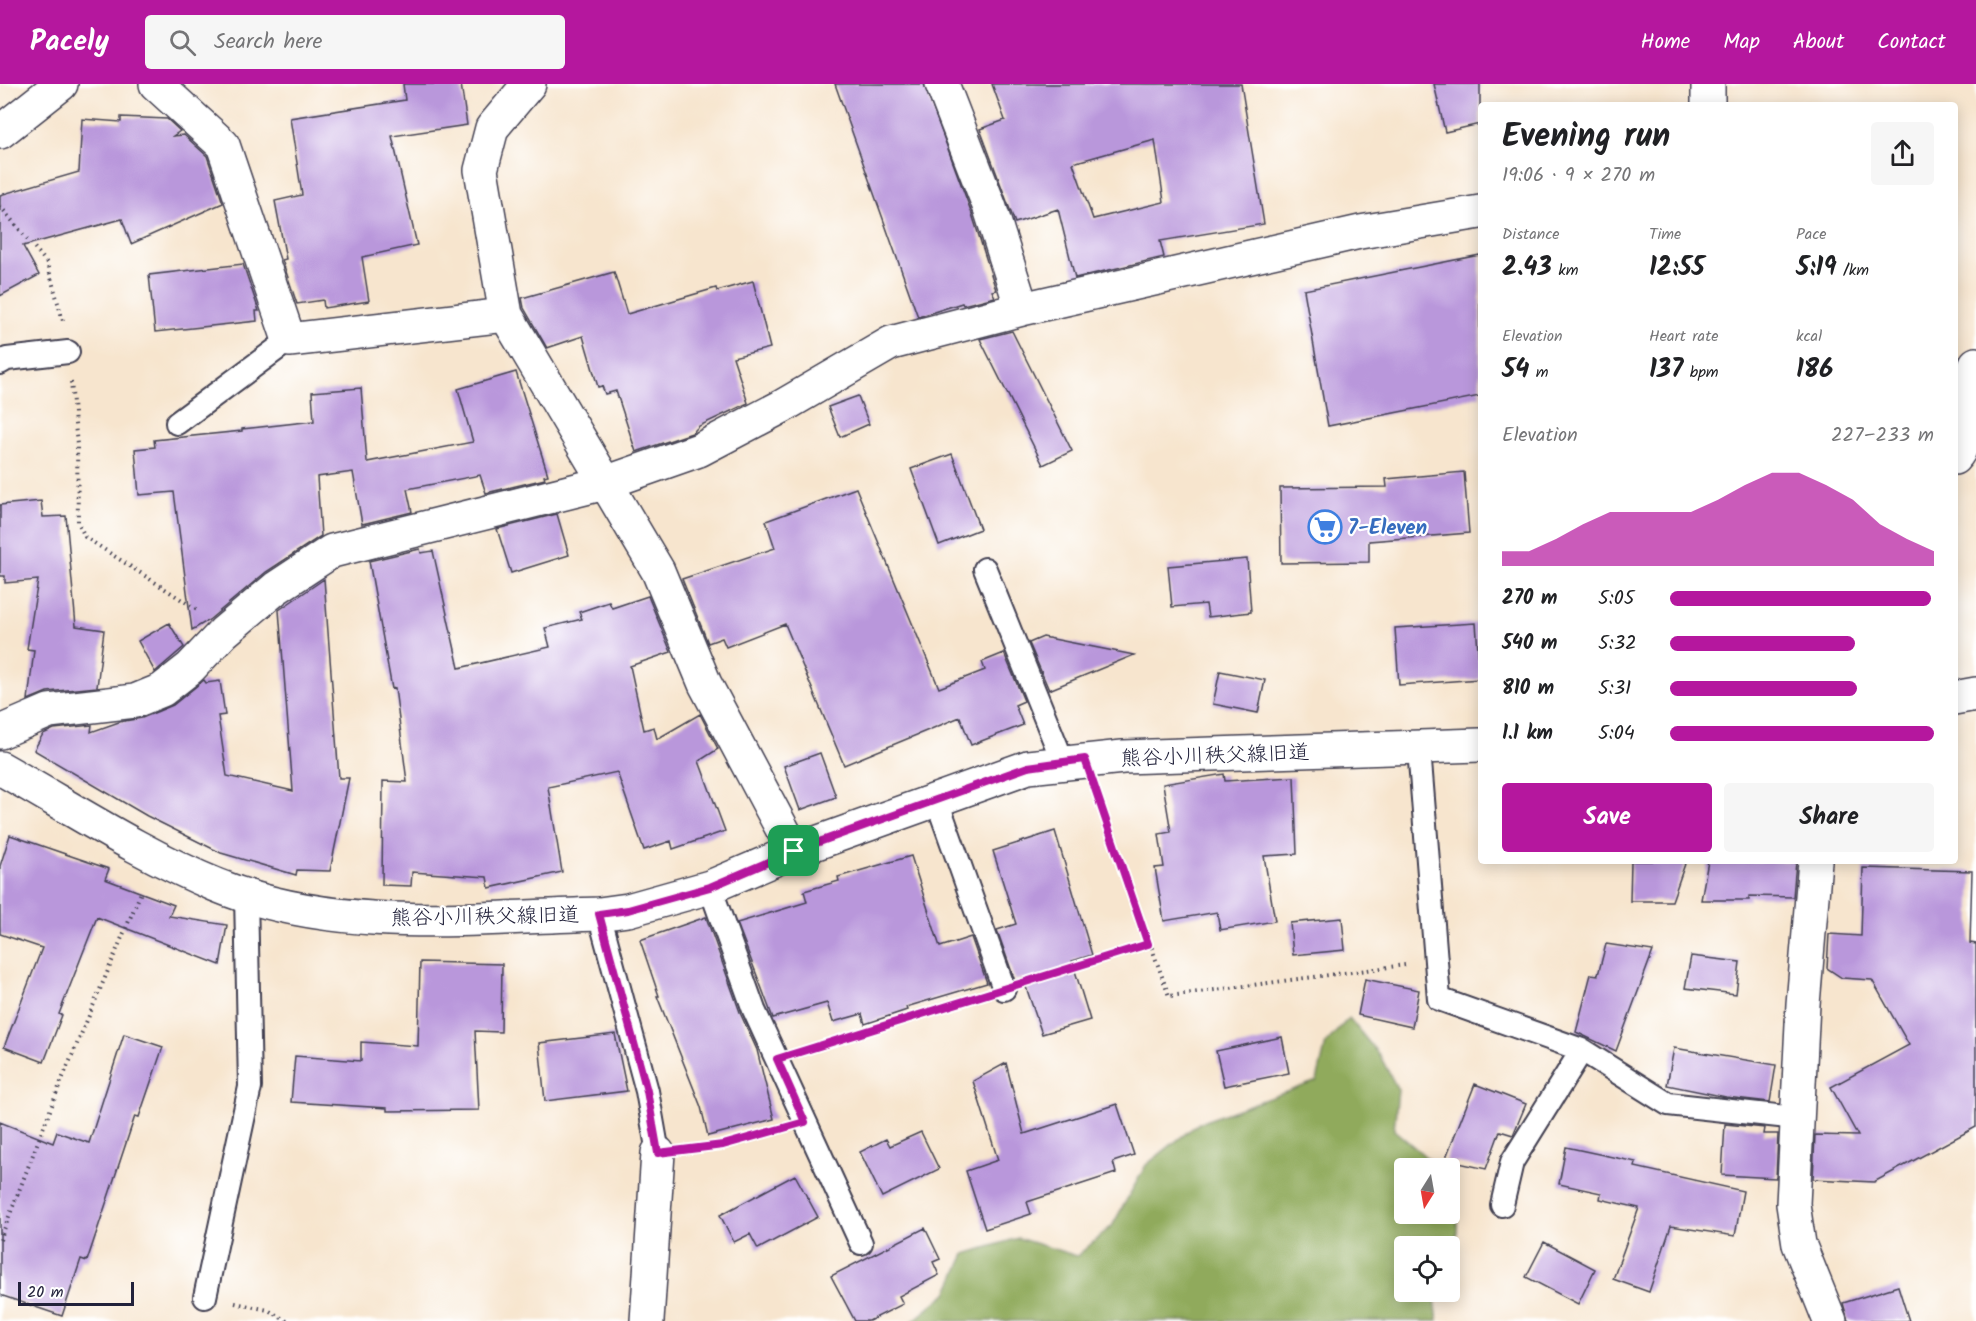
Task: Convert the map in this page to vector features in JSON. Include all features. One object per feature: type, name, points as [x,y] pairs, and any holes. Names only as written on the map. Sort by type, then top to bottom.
[{"type":"street","points":[[0,132],[62,84]]},
{"type":"street","points":[[156,84],[224,145],[289,340],[506,315]]},
{"type":"street","points":[[529,84],[492,128],[481,170],[506,315],[658,572],[705,684],[794,851]]},
{"type":"street","points":[[942,84],[990,208],[1022,309]]},
{"type":"street","points":[[1708,84],[1708,102]]},
{"type":"street","points":[[0,732],[49,711],[135,701],[162,690],[190,668],[224,632],[276,588],[332,551],[605,483],[699,450],[781,407],[891,343],[1022,309],[1360,232],[1478,212]]},
{"type":"street","points":[[1958,451],[1964,440],[1963,411],[1969,379],[1976,364]]},
{"type":"street","points":[[1958,697],[1976,694]]},
{"type":"street","name":"熊谷小川秩父線旧道","points":[[0,768],[157,856],[216,885],[246,895],[332,915],[414,920],[599,914],[628,910],[710,887],[794,851],[1028,767],[1074,761],[1478,745]]},
{"type":"street","points":[[1815,864],[1796,1118],[1793,1204],[1799,1244],[1830,1321]]},
{"type":"street","points":[[647,1321],[658,1153]]},
{"type":"lane","points":[[177,423],[289,340]]},
{"type":"lane","points":[[0,363],[7,359],[68,352]]},
{"type":"lane","points":[[985,569],[1074,761]]},
{"type":"lane","points":[[1419,749],[1439,999],[1582,1050],[1668,1104],[1796,1118]]},
{"type":"lane","points":[[937,801],[1004,989]]},
{"type":"lane","points":[[710,887],[754,1010],[861,1243]]},
{"type":"lane","points":[[205,1297],[250,1087],[246,895]]},
{"type":"lane","points":[[599,914],[647,1091],[658,1153]]},
{"type":"lane","points":[[1502,1205],[1512,1162],[1582,1050]]},
{"type":"path","points":[[0,206],[47,263],[63,319],[77,445],[78,522],[85,537],[140,574],[183,598],[224,632]]},
{"type":"path","points":[[1074,761],[1169,996],[1435,961]]},
{"type":"path","points":[[0,1240],[62,1082],[157,856]]},
{"type":"path","points":[[777,1059],[1148,944]]},
{"type":"path","points":[[658,1153],[723,1145],[805,1122]]},
{"type":"path","points":[[205,1297],[268,1310],[287,1321]]},
{"type":"green space","points":[[1349,1018],[1380,1056],[1398,1090],[1394,1130],[1427,1158],[1394,1158],[1394,1224],[1457,1224],[1457,1236],[1394,1236],[1394,1302],[1435,1302],[1438,1321],[913,1321],[947,1293],[965,1254],[1018,1238],[1077,1256],[1112,1226],[1146,1165],[1199,1123],[1317,1081],[1326,1043]]},
{"type":"building","points":[[403,84],[461,84],[467,125],[392,136],[417,245],[362,257],[369,301],[324,308],[323,300],[297,304],[282,260],[286,259],[275,201],[302,195],[290,118],[405,100]]},
{"type":"building","points":[[835,84],[924,84],[972,214],[996,290],[992,291],[995,297],[963,305],[962,303],[918,317]]},
{"type":"building","points":[[992,84],[1241,84],[1264,224],[1160,241],[1164,257],[1075,278],[1058,209],[1015,223],[980,129],[1005,120]],"holes":[[[1155,140],[1164,202],[1093,219],[1073,163]]]},
{"type":"building","points":[[1434,84],[1480,84],[1478,124],[1445,132]]},
{"type":"building","points":[[121,117],[167,119],[180,131],[173,136],[184,135],[207,156],[223,203],[131,244],[122,219],[23,246],[39,275],[0,296],[0,195],[79,172],[82,119],[121,122]]},
{"type":"building","points":[[1478,255],[1478,396],[1328,426],[1304,290]]},
{"type":"building","points":[[243,264],[259,311],[256,311],[257,321],[155,332],[149,275]]},
{"type":"building","points":[[614,272],[627,314],[716,288],[717,291],[753,281],[770,348],[733,357],[748,403],[699,426],[692,433],[636,452],[616,391],[605,394],[602,386],[598,387],[583,336],[547,348],[524,308],[522,298]]},
{"type":"building","points":[[1012,331],[1072,451],[1043,465],[980,339]]},
{"type":"building","points":[[516,372],[548,475],[544,476],[545,479],[486,493],[480,475],[407,489],[412,512],[362,524],[353,472],[317,477],[321,536],[266,572],[209,620],[192,630],[174,492],[139,495],[135,449],[155,447],[154,440],[314,421],[312,392],[361,388],[367,462],[473,442],[458,389]]},
{"type":"building","points":[[858,396],[869,424],[840,437],[828,407]]},
{"type":"building","points":[[952,454],[980,529],[939,545],[911,469]]},
{"type":"building","points":[[1464,472],[1469,533],[1369,541],[1369,562],[1281,563],[1280,488],[1387,487],[1386,479]]},
{"type":"building","points":[[856,488],[939,688],[985,670],[982,662],[1004,653],[1024,701],[1015,705],[1023,725],[971,745],[960,717],[844,765],[785,624],[726,647],[722,638],[708,643],[682,579],[775,548],[766,521]]},
{"type":"building","points":[[41,501],[43,517],[66,516],[76,626],[104,630],[97,687],[47,692],[28,700],[34,650],[27,649],[38,580],[5,583],[5,576],[0,576],[0,505]]},
{"type":"building","points":[[557,514],[569,555],[511,573],[497,529]]},
{"type":"building","points":[[420,549],[421,553],[433,551],[459,668],[550,647],[545,628],[582,619],[579,612],[609,602],[612,608],[648,596],[671,652],[630,666],[644,730],[654,727],[657,739],[700,714],[718,749],[699,761],[725,831],[673,849],[671,841],[644,850],[617,772],[548,787],[562,872],[489,888],[487,877],[412,872],[411,886],[382,885],[383,781],[407,782],[395,688],[392,689],[369,561]]},
{"type":"building","points":[[1247,559],[1251,612],[1208,617],[1206,604],[1172,607],[1168,566]]},
{"type":"building","points":[[324,579],[339,778],[349,778],[330,871],[297,870],[296,875],[221,853],[147,816],[34,750],[43,734],[54,729],[92,725],[91,732],[119,722],[142,718],[173,705],[204,680],[206,683],[220,681],[225,715],[218,716],[227,776],[293,791],[279,610]]},
{"type":"building","points":[[169,623],[184,647],[155,672],[138,641]]},
{"type":"building","points":[[1476,623],[1478,679],[1399,685],[1395,628]]},
{"type":"building","points":[[1043,637],[1134,655],[1049,690],[1029,643]]},
{"type":"building","points":[[1220,671],[1265,680],[1258,713],[1213,704]]},
{"type":"building","points":[[820,753],[836,797],[800,810],[784,766]]},
{"type":"building","points":[[1224,774],[1225,781],[1294,777],[1297,854],[1264,856],[1275,921],[1220,930],[1217,912],[1164,921],[1155,868],[1164,867],[1159,834],[1171,832],[1163,784]]},
{"type":"building","points":[[1055,831],[1092,955],[1072,961],[1090,1020],[1042,1034],[1023,978],[1015,981],[997,930],[1016,924],[993,851]]},
{"type":"building","points":[[10,835],[109,869],[105,879],[174,905],[169,916],[227,925],[220,965],[97,917],[59,1014],[62,1015],[44,1062],[4,1047],[42,948],[0,934],[0,866]]},
{"type":"building","points":[[911,856],[940,947],[971,937],[987,983],[906,1007],[907,1010],[865,1024],[862,1014],[833,1022],[827,1003],[773,1018],[737,923],[807,902],[804,891],[839,881],[838,877]]},
{"type":"building","points":[[1631,864],[1685,864],[1672,901],[1630,901]]},
{"type":"building","points":[[1707,864],[1796,864],[1793,897],[1749,896],[1749,900],[1701,900]]},
{"type":"building","points":[[1863,868],[1972,871],[1970,943],[1976,944],[1976,1127],[1874,1182],[1813,1179],[1815,1135],[1858,1136],[1831,1087],[1909,1045],[1872,980],[1842,978],[1827,968],[1829,934],[1861,936]]},
{"type":"building","points":[[706,917],[741,1015],[757,1050],[774,1119],[708,1136],[701,1107],[657,996],[659,996],[640,940]]},
{"type":"building","points":[[1342,918],[1345,950],[1293,955],[1290,923]]},
{"type":"building","points":[[1606,944],[1653,951],[1616,1051],[1576,1032],[1591,974],[1598,975]]},
{"type":"building","points":[[1691,956],[1740,962],[1736,994],[1685,988]]},
{"type":"building","points":[[420,962],[502,964],[501,1032],[475,1031],[479,1110],[387,1111],[387,1108],[291,1102],[295,1056],[361,1061],[361,1042],[418,1046]]},
{"type":"building","points":[[1365,979],[1419,990],[1412,1027],[1358,1015]]},
{"type":"building","points":[[124,1034],[163,1047],[139,1117],[135,1116],[87,1261],[81,1259],[62,1316],[0,1295],[0,1122],[53,1143],[57,1132],[89,1143]]},
{"type":"building","points":[[615,1034],[627,1091],[545,1101],[539,1043]]},
{"type":"building","points":[[1282,1037],[1289,1073],[1224,1086],[1216,1051]]},
{"type":"building","points":[[1674,1048],[1776,1065],[1770,1102],[1726,1097],[1667,1085]]},
{"type":"building","points":[[1006,1063],[1024,1134],[1117,1104],[1134,1155],[1113,1162],[1116,1173],[1027,1202],[1031,1214],[985,1229],[966,1171],[998,1160],[973,1081]]},
{"type":"building","points":[[1475,1084],[1526,1104],[1513,1135],[1500,1131],[1486,1169],[1460,1163],[1460,1158],[1446,1158]]},
{"type":"building","points":[[1725,1124],[1765,1128],[1764,1134],[1778,1134],[1776,1178],[1722,1175]]},
{"type":"building","points":[[921,1132],[939,1169],[882,1197],[860,1152],[886,1139],[890,1146]]},
{"type":"building","points":[[1566,1147],[1636,1162],[1635,1167],[1743,1191],[1735,1236],[1671,1226],[1649,1292],[1613,1279],[1639,1208],[1600,1199],[1601,1193],[1559,1184]]},
{"type":"building","points":[[795,1175],[818,1217],[758,1249],[750,1234],[734,1242],[720,1215]]},
{"type":"building","points":[[925,1228],[940,1259],[933,1262],[939,1275],[899,1296],[903,1304],[869,1321],[855,1321],[831,1276]]},
{"type":"building","points":[[1544,1242],[1595,1269],[1578,1304],[1526,1277]]},
{"type":"building","points":[[1898,1286],[1909,1321],[1848,1321],[1843,1303]]},
{"type":"place","name":"7-Eleven","points":[[1325,527]]},
{"type":"route","points":[[1085,759],[1148,944],[777,1059],[805,1122],[723,1145],[658,1153],[647,1091],[599,914],[628,910],[710,887],[794,851],[1028,767],[1085,759]]}]
